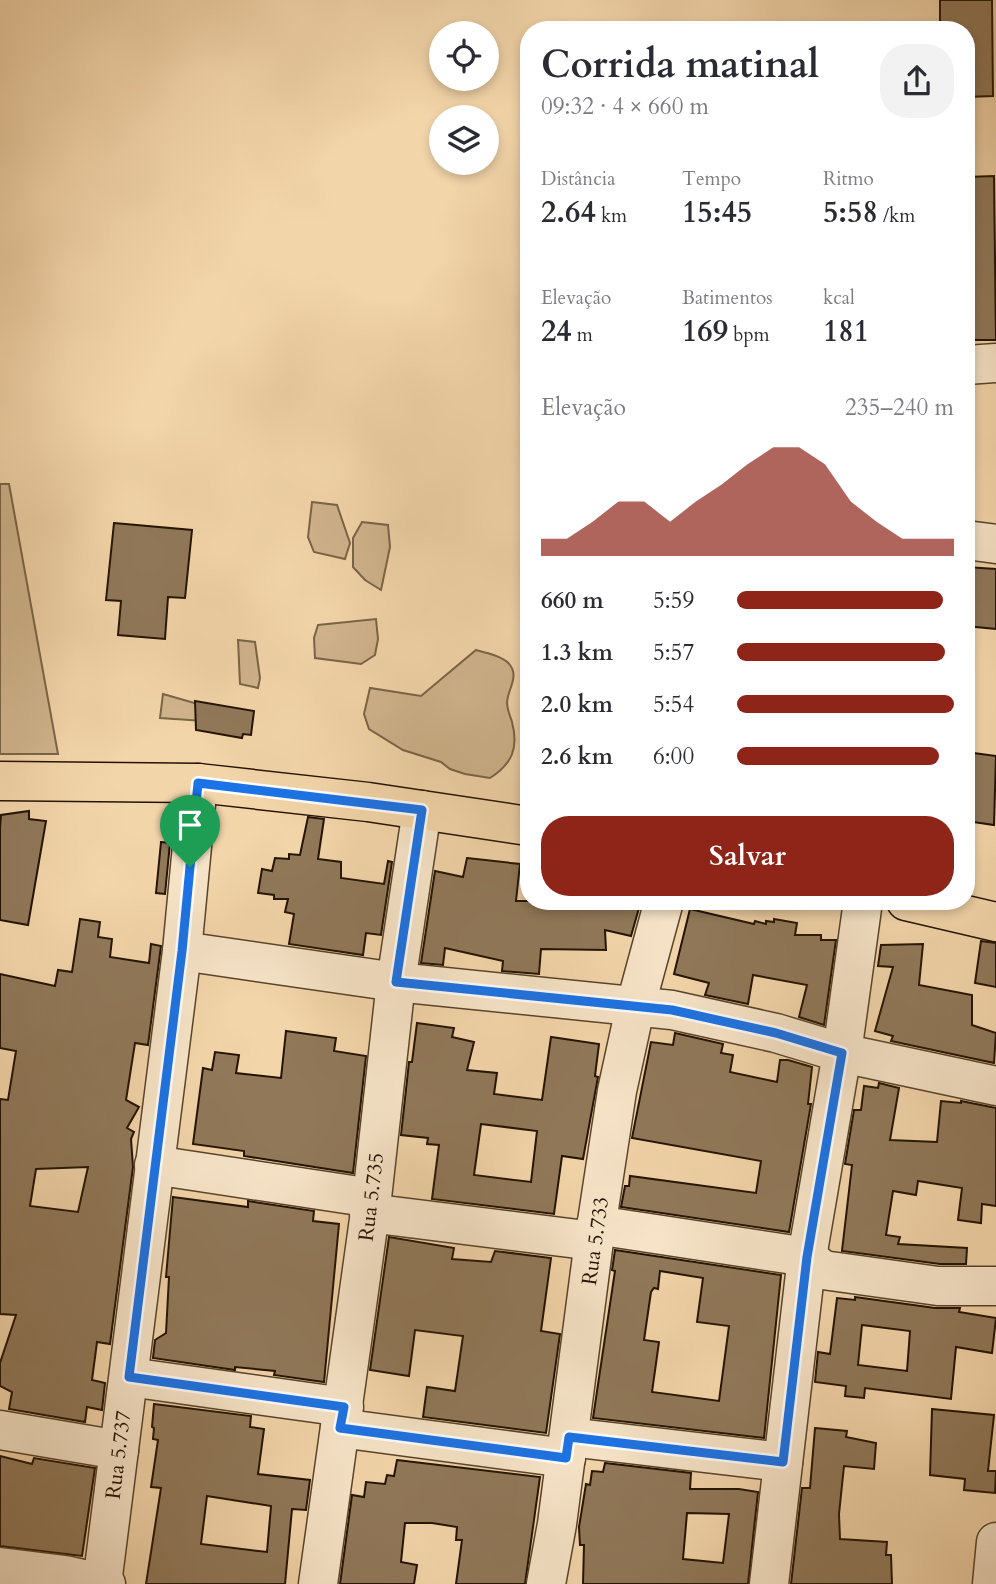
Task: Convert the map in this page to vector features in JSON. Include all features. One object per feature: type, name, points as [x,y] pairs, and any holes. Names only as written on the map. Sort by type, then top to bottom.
[{"type":"main road","points":[[0,781],[198,783],[520,825]]},
{"type":"main road","points":[[945,910],[996,922]]},
{"type":"street","points":[[975,364],[996,363]]},
{"type":"street","points":[[975,541],[996,544]]},
{"type":"street","name":"Rua 5.737","points":[[103,1583],[182,951],[198,783]]},
{"type":"street","name":"Rua 5.735","points":[[318,1584],[370,1206],[396,982],[422,810]]},
{"type":"street","name":"Rua 5.733","points":[[546,1584],[617,1091],[636,1004],[662,910]]},
{"type":"street","points":[[769,1584],[807,1257],[842,1053],[862,910]]},
{"type":"street","points":[[182,951],[396,982],[636,1004],[776,1033],[842,1053],[996,1086]]},
{"type":"street","points":[[155,1165],[370,1206],[807,1257],[823,1270],[937,1286],[996,1286]]},
{"type":"street","points":[[129,1377],[342,1417],[567,1447],[783,1462]]},
{"type":"street","points":[[0,1430],[119,1450]]},
{"type":"street","points":[[992,1584],[996,1542]]},
{"type":"street","points":[[0,1567],[103,1583]]},
{"type":"shaded area","points":[[0,484],[9,484],[58,754],[0,754]]},
{"type":"shaded area","points":[[312,502],[337,505],[350,543],[345,559],[314,552],[308,537]]},
{"type":"shaded area","points":[[362,522],[388,525],[390,547],[381,590],[365,580],[353,567],[353,538]]},
{"type":"shaded area","points":[[376,619],[378,639],[375,655],[361,664],[315,658],[314,638],[318,625]]},
{"type":"shaded area","points":[[238,640],[255,642],[260,678],[258,688],[240,684]]},
{"type":"shaded area","points":[[476,650],[503,659],[510,665],[513,674],[507,702],[514,731],[514,747],[508,761],[498,773],[490,778],[450,769],[441,762],[403,750],[369,729],[364,714],[370,688],[421,696]]},
{"type":"shaded area","points":[[163,694],[205,706],[204,721],[160,718]]},
{"type":"building","points":[[940,0],[992,0],[993,96],[975,97],[975,21],[940,21]]},
{"type":"building","points":[[994,176],[996,340],[975,340],[975,177]]},
{"type":"building","points":[[114,523],[192,530],[185,598],[168,597],[165,639],[118,635],[121,601],[106,600]]},
{"type":"building","points":[[975,568],[996,569],[996,629],[975,627]]},
{"type":"building","points":[[195,701],[254,711],[251,735],[243,734],[242,738],[196,730]]},
{"type":"building","points":[[975,753],[996,756],[994,825],[975,822]]},
{"type":"building","points":[[29,811],[29,819],[46,821],[28,925],[0,920],[0,828],[1,815]]},
{"type":"building","points":[[308,817],[324,819],[318,859],[341,862],[341,878],[384,884],[388,861],[392,862],[381,935],[366,933],[363,955],[289,944],[294,914],[285,912],[288,899],[274,899],[274,895],[258,893],[262,869],[272,871],[275,858],[289,859],[289,854],[300,855]]},
{"type":"building","points":[[161,842],[170,843],[165,894],[156,893]]},
{"type":"building","points":[[467,858],[520,864],[516,901],[520,901],[520,910],[638,910],[631,936],[605,930],[606,950],[541,949],[539,974],[502,971],[503,961],[445,948],[443,965],[421,963],[435,871],[463,877]]},
{"type":"building","points":[[690,910],[754,924],[755,921],[766,924],[766,921],[774,922],[774,919],[797,923],[795,935],[821,935],[821,940],[836,940],[824,1025],[799,1017],[807,985],[753,975],[748,1004],[705,995],[709,983],[674,974]]},
{"type":"building","points":[[80,919],[100,922],[98,937],[112,939],[110,957],[149,963],[151,944],[161,946],[148,1045],[135,1043],[126,1100],[139,1107],[127,1128],[134,1132],[131,1139],[133,1167],[110,1344],[97,1342],[92,1380],[105,1383],[102,1410],[87,1407],[85,1422],[9,1409],[12,1392],[0,1386],[0,1363],[16,1315],[0,1314],[0,1099],[8,1100],[16,1051],[0,1048],[0,974],[55,986],[58,970],[72,972]],"holes":[[[88,1167],[78,1212],[30,1206],[36,1169]]]},
{"type":"building","points":[[981,941],[996,943],[996,987],[975,983]]},
{"type":"building","points":[[923,944],[919,985],[972,995],[972,1025],[996,1033],[994,1063],[891,1041],[893,1036],[875,1031],[893,967],[878,966],[881,945]]},
{"type":"building","points":[[417,1023],[454,1028],[452,1037],[474,1042],[467,1070],[497,1073],[494,1094],[542,1100],[551,1037],[599,1044],[595,1076],[598,1077],[583,1159],[562,1156],[554,1214],[432,1199],[439,1145],[427,1144],[428,1138],[401,1135],[409,1062],[412,1062]],"holes":[[[481,1124],[537,1131],[531,1182],[474,1175]]]},
{"type":"building","points":[[286,1031],[336,1038],[334,1051],[366,1056],[353,1173],[244,1156],[244,1151],[193,1144],[203,1068],[212,1070],[215,1052],[239,1055],[236,1073],[281,1078]]},
{"type":"building","points":[[675,1033],[723,1044],[721,1053],[733,1055],[730,1072],[777,1082],[780,1060],[812,1067],[808,1104],[811,1104],[789,1232],[621,1207],[630,1176],[756,1193],[761,1161],[632,1138],[651,1042],[673,1045]]},
{"type":"building","points":[[879,1083],[899,1088],[890,1140],[937,1142],[941,1101],[961,1101],[996,1108],[996,1206],[982,1204],[981,1223],[958,1220],[962,1188],[918,1181],[916,1195],[893,1191],[886,1235],[900,1237],[898,1244],[967,1248],[966,1264],[940,1264],[842,1251],[852,1165],[845,1164],[854,1110],[861,1110],[864,1086],[878,1088]]},
{"type":"building","points":[[173,1197],[248,1207],[248,1201],[314,1211],[313,1221],[339,1224],[324,1382],[274,1375],[275,1371],[235,1367],[235,1370],[153,1358],[155,1340],[166,1333],[169,1277],[166,1277]]},
{"type":"building","points":[[389,1237],[454,1248],[452,1259],[491,1262],[495,1251],[551,1258],[541,1331],[560,1334],[546,1433],[423,1417],[427,1387],[455,1391],[463,1336],[415,1330],[409,1376],[370,1370]]},
{"type":"building","points":[[615,1250],[781,1275],[764,1438],[593,1418],[615,1271],[612,1270]],"holes":[[[660,1271],[703,1278],[697,1322],[729,1326],[719,1401],[652,1392],[659,1342],[644,1340],[651,1292],[654,1288],[658,1289]]]},
{"type":"building","points":[[855,1297],[935,1308],[960,1308],[959,1312],[996,1318],[992,1353],[956,1347],[951,1399],[865,1388],[864,1398],[845,1396],[846,1386],[815,1382],[818,1352],[830,1354],[837,1298],[855,1300]],"holes":[[[862,1325],[910,1331],[907,1371],[858,1365]]]},
{"type":"building","points":[[154,1404],[251,1416],[250,1427],[264,1429],[258,1474],[310,1480],[306,1510],[292,1509],[285,1584],[146,1584],[161,1488],[151,1487],[158,1440],[153,1439]],"holes":[[[207,1496],[271,1506],[267,1552],[201,1544]]]},
{"type":"building","points":[[932,1409],[994,1415],[988,1471],[996,1471],[995,1493],[964,1490],[965,1479],[930,1475]]},
{"type":"building","points":[[815,1428],[847,1431],[846,1437],[876,1443],[874,1469],[844,1466],[839,1514],[840,1539],[887,1542],[886,1555],[891,1555],[892,1584],[791,1584],[802,1488],[810,1488]]},
{"type":"building","points":[[0,1456],[32,1464],[34,1458],[95,1468],[82,1556],[0,1546]]},
{"type":"building","points":[[397,1460],[540,1477],[525,1584],[456,1584],[462,1540],[456,1540],[457,1527],[405,1523],[401,1562],[417,1565],[414,1584],[340,1584],[352,1495],[364,1497],[366,1482],[385,1484],[387,1475],[394,1476]]},
{"type":"building","points":[[605,1463],[691,1473],[690,1489],[739,1489],[758,1492],[748,1584],[583,1584],[584,1545],[580,1545],[579,1527],[586,1484],[590,1485],[592,1471],[603,1472]],"holes":[[[687,1513],[729,1514],[723,1563],[683,1559]]]},
{"type":"route","points":[[198,783],[422,810],[396,982],[636,1004],[776,1033],[842,1053],[807,1257],[783,1462],[569,1437],[566,1458],[340,1428],[344,1407],[129,1377],[190,867],[198,783]]}]
